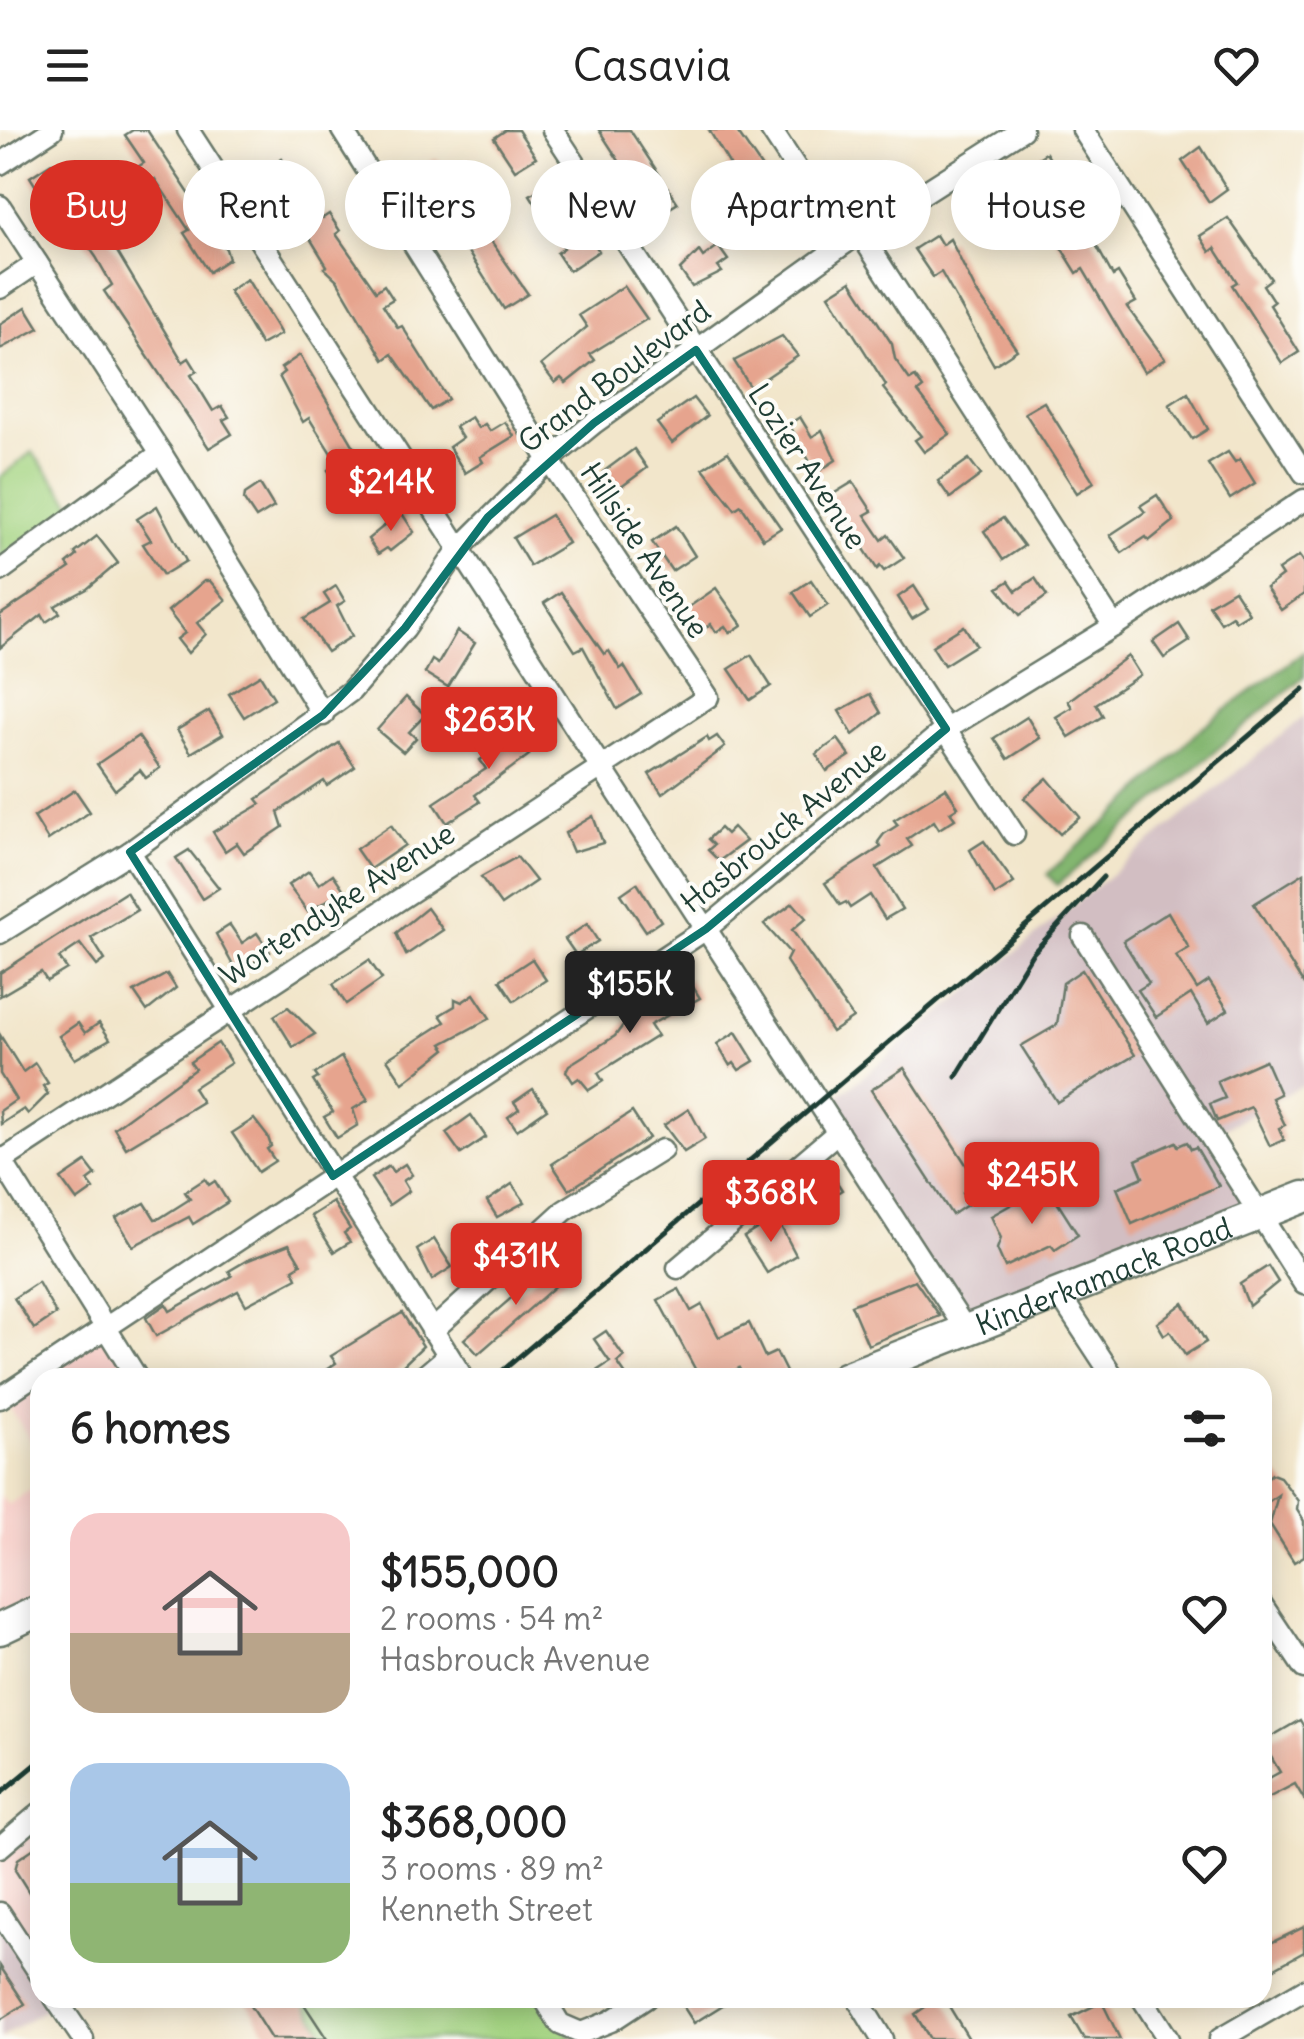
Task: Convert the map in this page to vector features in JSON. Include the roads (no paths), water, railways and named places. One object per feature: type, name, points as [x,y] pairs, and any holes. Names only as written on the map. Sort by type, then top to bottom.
[{"type":"main road","name":"Kinderkamack Road","points":[[870,1368],[1304,1198]]},
{"type":"main road","points":[[0,1628],[30,1614]]},
{"type":"street","points":[[0,164],[52,130]]},
{"type":"street","points":[[188,130],[966,1330]]},
{"type":"street","name":"Hillside Avenue","points":[[342,130],[549,460],[708,697]]},
{"type":"street","name":"Lozier Avenue","points":[[553,130],[1014,834]]},
{"type":"street","points":[[771,130],[794,160]]},
{"type":"street","name":"Grand Boulevard","points":[[931,188],[1022,130]]},
{"type":"street","points":[[1083,130],[1304,473]]},
{"type":"street","points":[[0,206],[161,453],[323,715]]},
{"type":"street","name":"Grand Boulevard","points":[[0,933],[130,852],[323,715],[380,661],[459,549],[549,460],[836,250]]},
{"type":"street","points":[[861,250],[1114,626]]},
{"type":"street","points":[[0,288],[37,263]]},
{"type":"street","points":[[0,571],[161,453]]},
{"type":"street","name":"Hasbrouck Avenue","points":[[45,1368],[706,929],[946,729],[1114,626],[1304,500]]},
{"type":"street","name":"Wortendyke Avenue","points":[[1,1160],[708,697]]},
{"type":"street","points":[[130,852],[456,1368]]},
{"type":"street","points":[[1083,936],[1304,1284]]},
{"type":"street","points":[[678,1268],[838,1132]]},
{"type":"street","points":[[432,1331],[564,1211],[662,1150]]},
{"type":"street","points":[[1,1160],[131,1368]]},
{"type":"street","points":[[1058,1294],[1107,1368]]},
{"type":"street","points":[[434,1368],[448,1356]]},
{"type":"street","name":"Hasbrouck Avenue","points":[[0,1398],[30,1378]]},
{"type":"street","points":[[1272,1619],[1304,1668]]},
{"type":"street","points":[[0,1847],[30,1822]]},
{"type":"street","points":[[0,1913],[30,1959]]},
{"type":"street","points":[[1220,2039],[1304,1990]]},
{"type":"street","points":[[62,2008],[83,2039]]},
{"type":"street","points":[[552,2008],[569,2030],[593,2031],[631,2008]]},
{"type":"street","points":[[864,2008],[882,2039]]},
{"type":"street","points":[[1148,2008],[1168,2039]]},
{"type":"railway","points":[[506,1368],[1304,689]]},
{"type":"railway","points":[[956,1077],[1032,954],[1103,877]]},
{"type":"railway","points":[[0,1794],[30,1769]]}]
